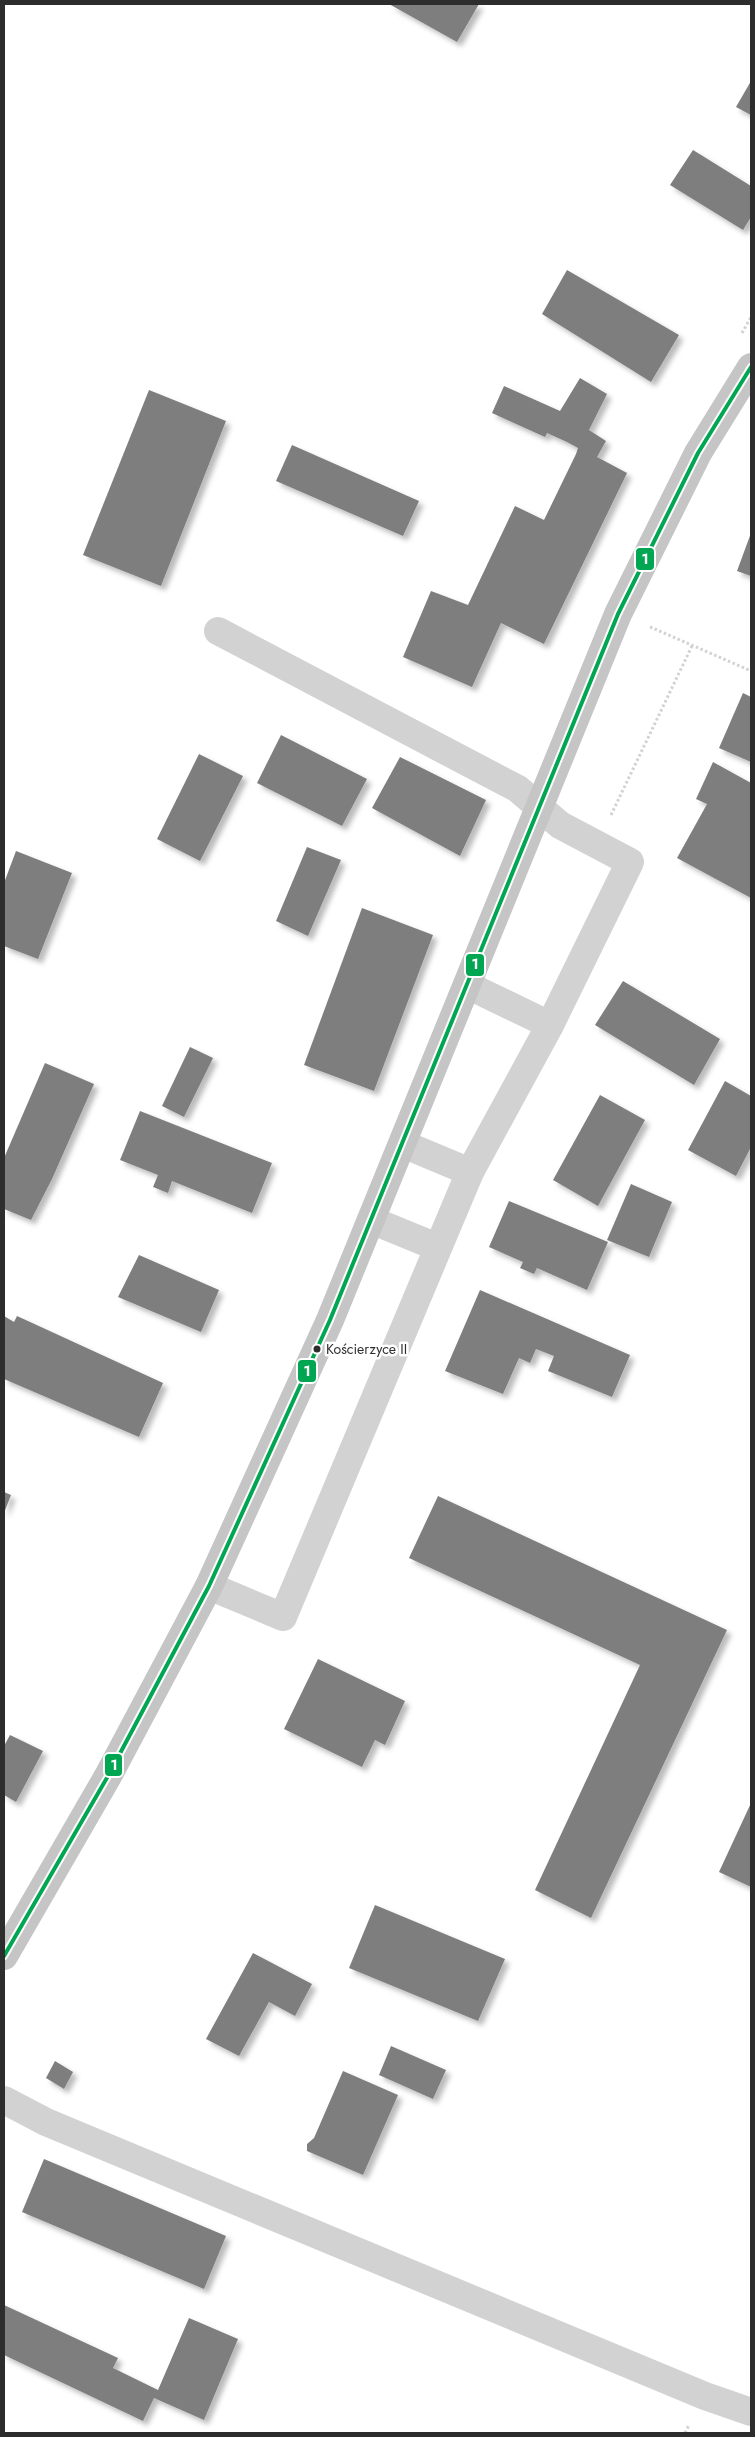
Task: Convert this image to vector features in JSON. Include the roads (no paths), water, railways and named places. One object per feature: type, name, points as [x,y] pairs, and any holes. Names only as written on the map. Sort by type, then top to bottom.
[{"type":"main road","points":[[4,1956],[108,1776],[209,1586],[326,1329],[618,614],[698,453],[751,367]]},
{"type":"street","points":[[209,1586],[283,1618],[470,1172],[550,1025],[630,862],[560,825],[518,789],[218,631]]},
{"type":"street","points":[[466,985],[550,1025]]},
{"type":"street","points":[[403,1144],[470,1172]]},
{"type":"street","points":[[371,1220],[437,1248]]},
{"type":"street","points":[[4,2100],[46,2122],[705,2396],[751,2412]]},
{"type":"place","name":"Kościerzyce II","points":[[317,1349]]}]
